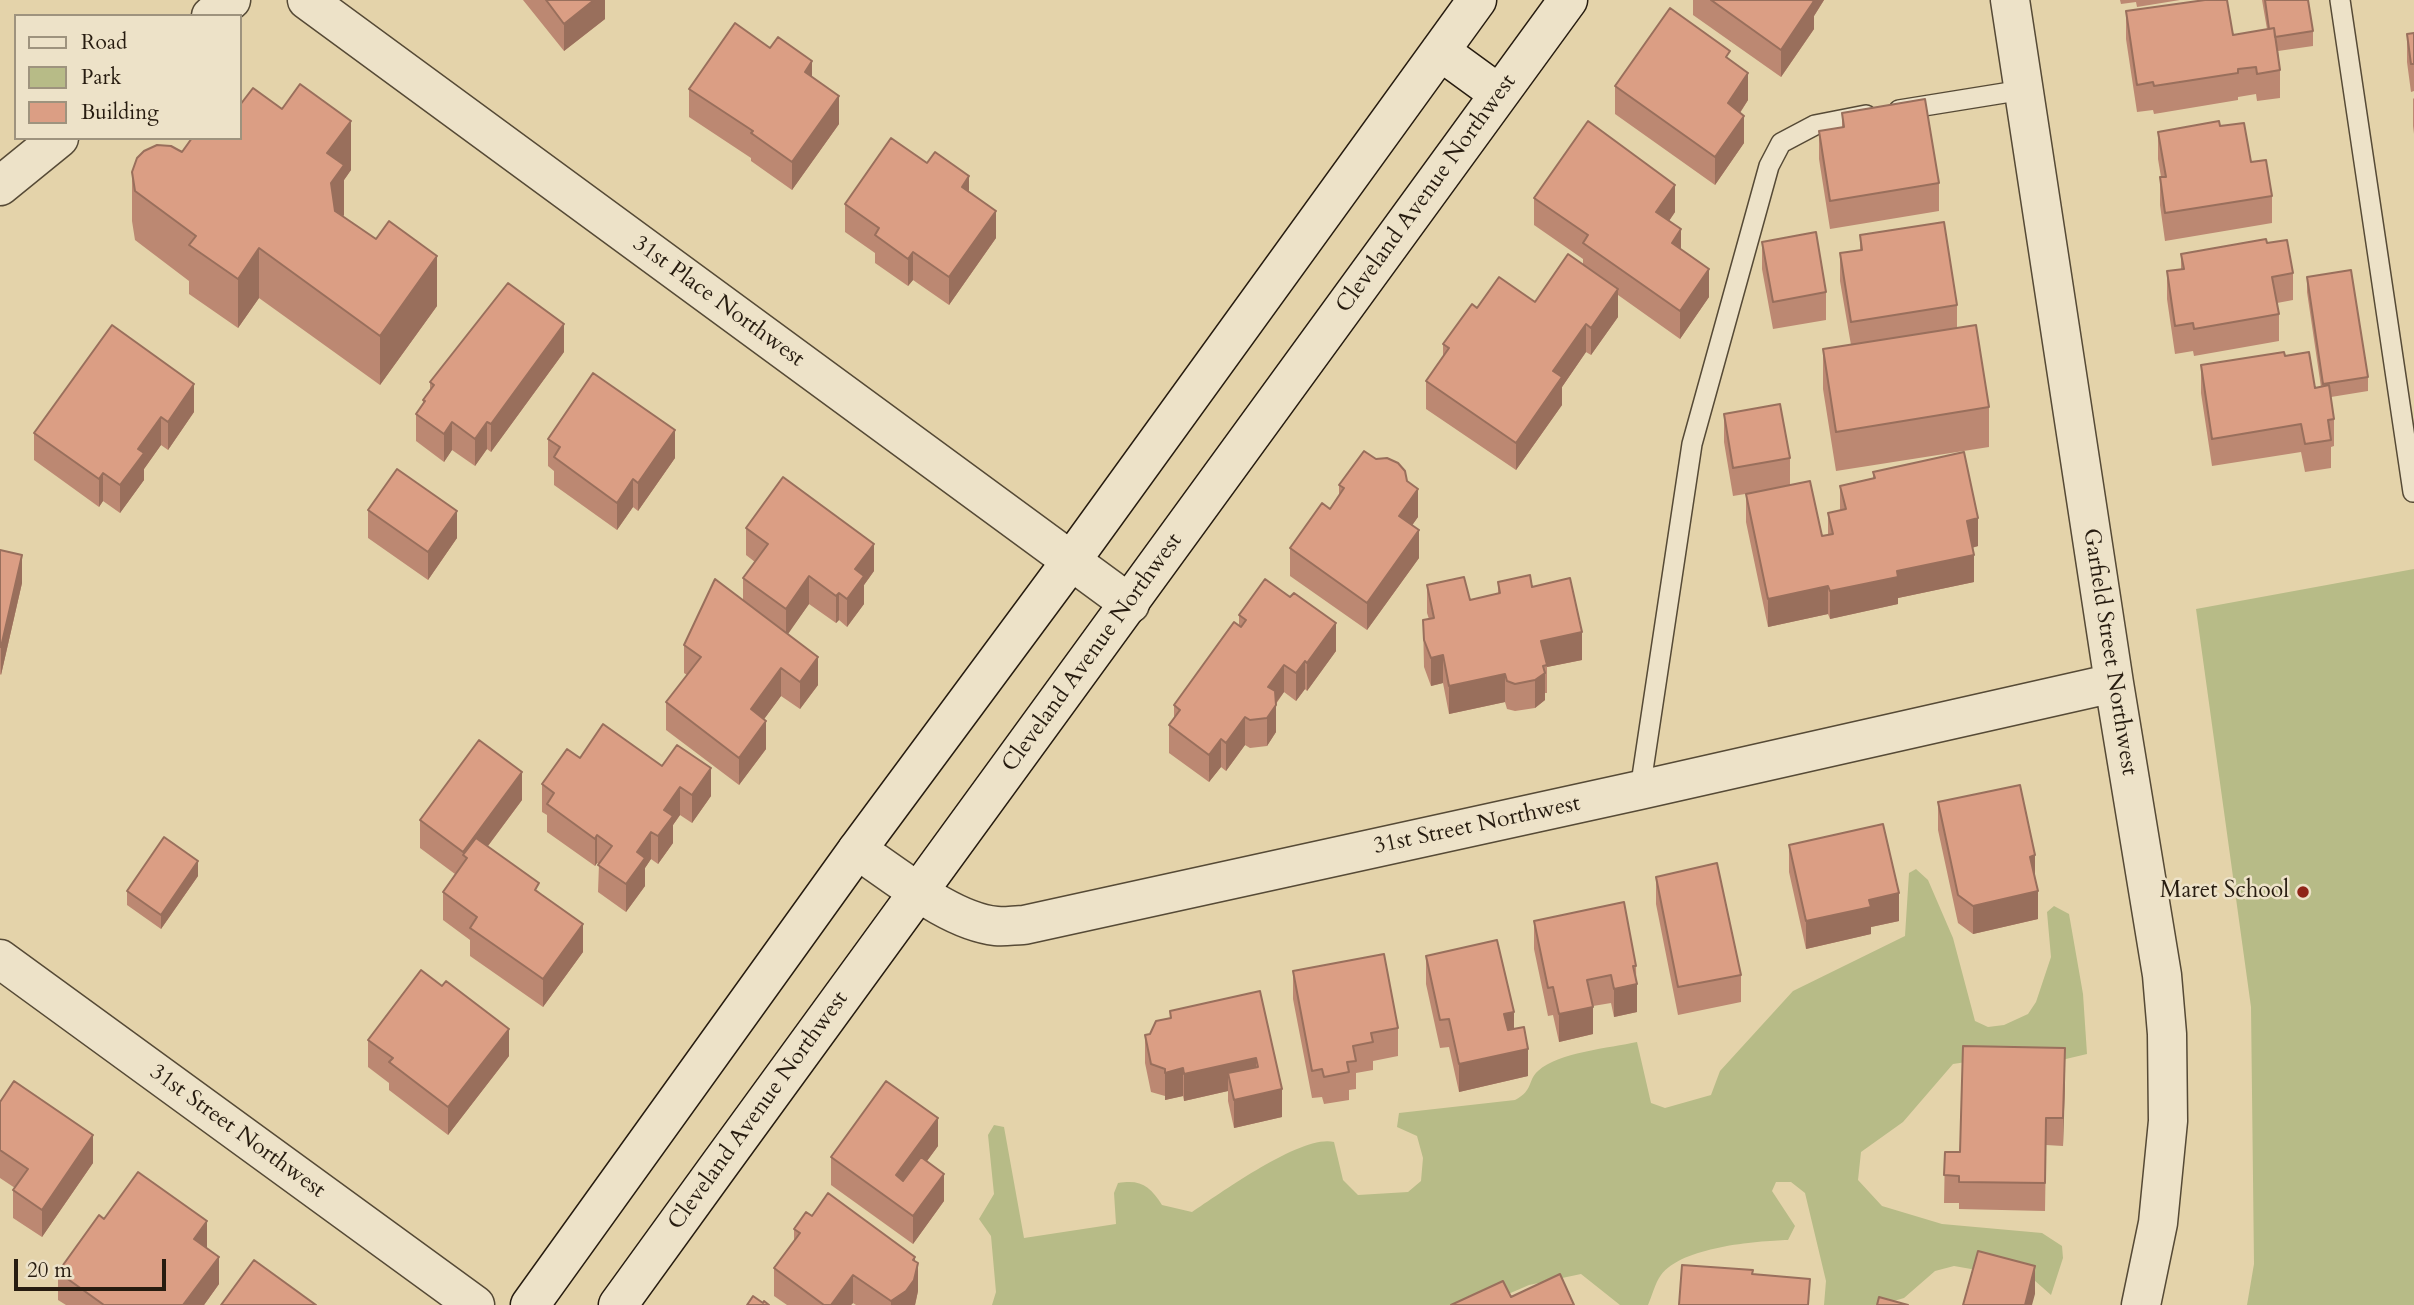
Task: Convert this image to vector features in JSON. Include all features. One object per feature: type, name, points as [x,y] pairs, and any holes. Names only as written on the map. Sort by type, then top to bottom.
[{"type":"street","points":[[214,14],[231,0]]},
{"type":"street","name":"31st Place Northwest","points":[[307,0],[1130,604]]},
{"type":"street","points":[[530,1305],[857,850],[1071,561],[1477,0]]},
{"type":"street","name":"Cleveland Avenue Northwest","points":[[618,1305],[1568,0]]},
{"type":"street","name":"Garfield Street Northwest","points":[[2010,0],[2139,844],[2153,916],[2167,1034],[2168,1110],[2162,1189],[2158,1223],[2141,1305]]},
{"type":"street","points":[[1440,51],[1499,94]]},
{"type":"street","points":[[0,186],[57,140]]},
{"type":"street","name":"31st Street Northwest","points":[[857,850],[946,909],[969,919],[998,926],[1024,925],[2114,683]]},
{"type":"street","name":"31st Street Northwest","points":[[0,959],[475,1305]]},
{"type":"lane","points":[[2340,0],[2413,492]]},
{"type":"lane","points":[[1640,790],[1692,444],[1769,166],[1781,144],[1815,125],[1841,118],[2023,90]]},
{"type":"green space","name":"Maret School","points":[[2414,569],[2414,1305],[2247,1305],[2254,1264],[2251,1007],[2196,609]]},
{"type":"green space","points":[[1916,869],[1928,880],[1953,938],[1975,1021],[1988,1027],[2004,1025],[2028,1014],[2036,1002],[2051,957],[2047,912],[2054,906],[2069,914],[2083,994],[2087,1054],[2049,1063],[1993,1058],[1953,1064],[1903,1122],[1861,1152],[1858,1180],[1882,1206],[1942,1224],[2042,1233],[2062,1246],[2063,1258],[2051,1295],[2034,1280],[1954,1266],[1935,1271],[1904,1298],[1880,1305],[1824,1305],[1826,1281],[1805,1193],[1791,1182],[1776,1182],[1772,1191],[1795,1226],[1788,1240],[1720,1247],[1685,1258],[1671,1265],[1661,1275],[1648,1305],[1620,1305],[1581,1274],[1529,1285],[1483,1305],[992,1305],[996,1292],[991,1236],[979,1219],[994,1194],[988,1135],[994,1125],[1004,1127],[1024,1238],[1116,1224],[1114,1193],[1118,1183],[1139,1183],[1149,1189],[1162,1205],[1192,1212],[1262,1167],[1302,1147],[1320,1142],[1334,1142],[1343,1180],[1358,1195],[1408,1192],[1421,1181],[1423,1158],[1417,1136],[1397,1127],[1399,1113],[1515,1100],[1525,1093],[1538,1071],[1571,1055],[1637,1042],[1651,1103],[1665,1108],[1711,1095],[1720,1071],[1793,991],[1905,936],[1909,873]]},
{"type":"building","points":[[546,0],[594,0],[564,24]]},
{"type":"building","points":[[1711,0],[1812,0],[1814,1],[1781,50]]},
{"type":"building","points":[[2205,0],[2227,0],[2233,35],[2274,28],[2280,70],[2257,74],[2256,67],[2238,69],[2238,73],[2154,86],[2153,82],[2137,85],[2126,11]]},
{"type":"building","points":[[2265,0],[2308,0],[2313,31],[2275,37],[2274,28],[2269,29]]},
{"type":"building","points":[[1670,8],[1730,51],[1726,57],[1748,73],[1728,103],[1744,116],[1715,157],[1615,86]]},
{"type":"building","points":[[735,23],[770,48],[778,37],[812,61],[805,72],[839,96],[792,162],[751,133],[753,131],[689,89]]},
{"type":"building","points":[[2414,33],[2414,64],[2411,64],[2407,34]]},
{"type":"building","points":[[300,84],[351,121],[327,153],[344,165],[331,183],[335,211],[376,239],[389,221],[437,256],[380,336],[259,248],[238,279],[189,245],[196,236],[135,191],[132,172],[137,158],[144,151],[157,145],[171,146],[182,152],[191,140],[242,140],[242,102],[253,88],[282,109]]},
{"type":"building","points":[[1925,99],[1939,183],[1830,201],[1819,131],[1844,127],[1842,113]]},
{"type":"building","points":[[1588,121],[1675,185],[1656,212],[1681,229],[1672,243],[1709,269],[1680,311],[1583,243],[1588,235],[1534,198]]},
{"type":"building","points":[[2219,121],[2220,126],[2244,123],[2251,162],[2266,160],[2272,196],[2165,213],[2160,177],[2166,177],[2158,132]]},
{"type":"building","points":[[891,138],[927,163],[935,152],[969,176],[962,187],[996,211],[949,277],[913,252],[908,259],[875,235],[879,228],[845,204]]},
{"type":"building","points":[[1944,222],[1957,305],[1851,322],[1840,253],[1862,250],[1860,235]]},
{"type":"building","points":[[1816,232],[1826,292],[1773,302],[1762,242]]},
{"type":"building","points":[[2266,239],[2267,243],[2287,240],[2293,273],[2272,277],[2279,314],[2194,329],[2193,323],[2175,326],[2167,271],[2184,269],[2181,254]]},
{"type":"building","points":[[1568,254],[1618,289],[1591,328],[1586,324],[1553,371],[1562,377],[1516,443],[1426,381],[1449,348],[1443,344],[1472,304],[1477,308],[1499,277],[1535,302]]},
{"type":"building","points":[[2351,270],[2368,377],[2323,384],[2307,277]]},
{"type":"building","points":[[508,283],[564,324],[491,424],[487,422],[475,439],[452,422],[444,434],[416,414],[434,385],[430,382]]},
{"type":"building","points":[[112,325],[194,384],[168,422],[161,417],[138,449],[144,453],[120,485],[103,473],[99,479],[34,433]]},
{"type":"building","points":[[1976,325],[1989,407],[1836,432],[1823,349]]},
{"type":"building","points":[[2284,352],[2285,356],[2309,352],[2315,388],[2329,385],[2334,419],[2328,420],[2331,440],[2305,444],[2301,424],[2212,439],[2201,365]]},
{"type":"building","points":[[593,373],[675,430],[638,483],[633,479],[617,503],[554,457],[560,447],[548,439]]},
{"type":"building","points":[[1780,404],[1790,458],[1733,468],[1724,414]]},
{"type":"building","points":[[1364,451],[1376,459],[1387,458],[1398,463],[1405,471],[1407,481],[1418,489],[1399,516],[1419,530],[1367,603],[1290,548],[1322,503],[1330,509],[1344,488],[1339,485]]},
{"type":"building","points":[[1964,452],[1978,518],[1967,521],[1974,555],[1897,571],[1898,577],[1830,591],[1828,586],[1768,599],[1746,494],[1810,481],[1822,536],[1833,534],[1828,513],[1846,509],[1840,486],[1875,478],[1873,472]]},
{"type":"building","points":[[397,469],[457,511],[428,552],[368,510]]},
{"type":"building","points":[[783,477],[874,544],[855,569],[864,576],[847,599],[839,593],[836,596],[809,576],[786,609],[743,578],[768,544],[746,528]]},
{"type":"building","points":[[0,550],[22,555],[1,647],[0,647]]},
{"type":"building","points":[[1530,575],[1532,587],[1570,578],[1582,632],[1541,641],[1547,665],[1543,666],[1545,673],[1535,680],[1515,684],[1507,681],[1505,674],[1449,686],[1443,655],[1431,658],[1424,640],[1423,620],[1434,618],[1427,585],[1464,577],[1470,600],[1500,593],[1498,582]]},
{"type":"building","points":[[715,579],[818,657],[800,682],[781,668],[751,709],[766,721],[739,758],[666,702],[701,657],[684,645]]},
{"type":"building","points":[[1265,579],[1290,597],[1294,593],[1336,623],[1307,663],[1305,661],[1296,673],[1284,665],[1268,687],[1275,691],[1276,705],[1267,718],[1250,720],[1245,717],[1226,743],[1221,739],[1209,755],[1169,725],[1180,710],[1174,705],[1234,622],[1241,627],[1246,620],[1239,615]]},
{"type":"building","points":[[603,724],[662,766],[677,745],[711,768],[692,795],[680,787],[664,810],[673,816],[658,836],[651,832],[637,852],[645,858],[626,884],[598,865],[612,846],[597,835],[595,839],[547,804],[554,793],[542,784],[567,749],[580,758]]},
{"type":"building","points":[[479,740],[522,772],[463,852],[420,820]]},
{"type":"building","points":[[2020,785],[2035,855],[2030,857],[2038,891],[1973,906],[1958,895],[1938,802]]},
{"type":"building","points":[[1883,824],[1899,893],[1869,900],[1871,907],[1806,921],[1789,845]]},
{"type":"building","points":[[164,837],[198,861],[161,915],[127,891]]},
{"type":"building","points":[[476,838],[539,883],[535,890],[583,924],[543,979],[470,928],[477,917],[443,892],[467,858],[463,855]]},
{"type":"building","points":[[1717,863],[1741,975],[1678,987],[1656,877]]},
{"type":"building","points":[[1624,902],[1637,984],[1614,989],[1611,975],[1587,980],[1593,1007],[1559,1014],[1553,987],[1548,988],[1534,921]]},
{"type":"building","points":[[1497,940],[1514,1012],[1504,1014],[1508,1030],[1524,1027],[1528,1049],[1459,1064],[1449,1019],[1440,1020],[1426,956]]},
{"type":"building","points":[[1384,954],[1398,1028],[1371,1033],[1373,1042],[1353,1046],[1356,1061],[1347,1062],[1349,1072],[1324,1077],[1322,1069],[1312,1071],[1293,971]]},
{"type":"building","points":[[421,970],[442,986],[446,981],[509,1029],[448,1107],[389,1062],[393,1058],[368,1040]]},
{"type":"building","points":[[1260,991],[1282,1089],[1234,1100],[1228,1073],[1258,1067],[1256,1058],[1184,1074],[1183,1068],[1165,1073],[1165,1069],[1151,1064],[1145,1035],[1150,1034],[1156,1021],[1171,1018],[1170,1011]]},
{"type":"building","points":[[1963,1046],[2065,1048],[2063,1118],[2046,1118],[2045,1183],[1959,1182],[1959,1176],[1944,1175],[1945,1152],[1960,1152]]},
{"type":"building","points":[[14,1081],[93,1135],[42,1210],[13,1190],[28,1169],[0,1150],[0,1102]]},
{"type":"building","points":[[886,1081],[938,1118],[896,1175],[903,1181],[921,1157],[944,1174],[913,1216],[831,1157]]},
{"type":"building","points":[[138,1172],[207,1221],[194,1239],[219,1257],[183,1305],[104,1305],[58,1272],[99,1215],[104,1219]]},
{"type":"building","points":[[828,1193],[915,1257],[913,1260],[918,1263],[914,1280],[906,1291],[891,1301],[853,1275],[831,1305],[824,1305],[774,1268],[800,1233],[794,1229],[806,1212],[812,1216]]},
{"type":"building","points":[[1978,1251],[2035,1266],[2025,1305],[1963,1305]]},
{"type":"building","points":[[254,1260],[316,1305],[221,1305]]},
{"type":"building","points":[[1682,1265],[1753,1270],[1752,1274],[1810,1279],[1808,1305],[1679,1305]]},
{"type":"building","points":[[1560,1274],[1574,1305],[1451,1305],[1503,1281],[1511,1297]]},
{"type":"building","points":[[753,1296],[763,1303],[764,1301],[769,1305],[747,1305]]},
{"type":"building","points":[[1879,1297],[1908,1305],[1877,1305]]},
{"type":"place","name":"Maret School","points":[[2303,892]]}]
